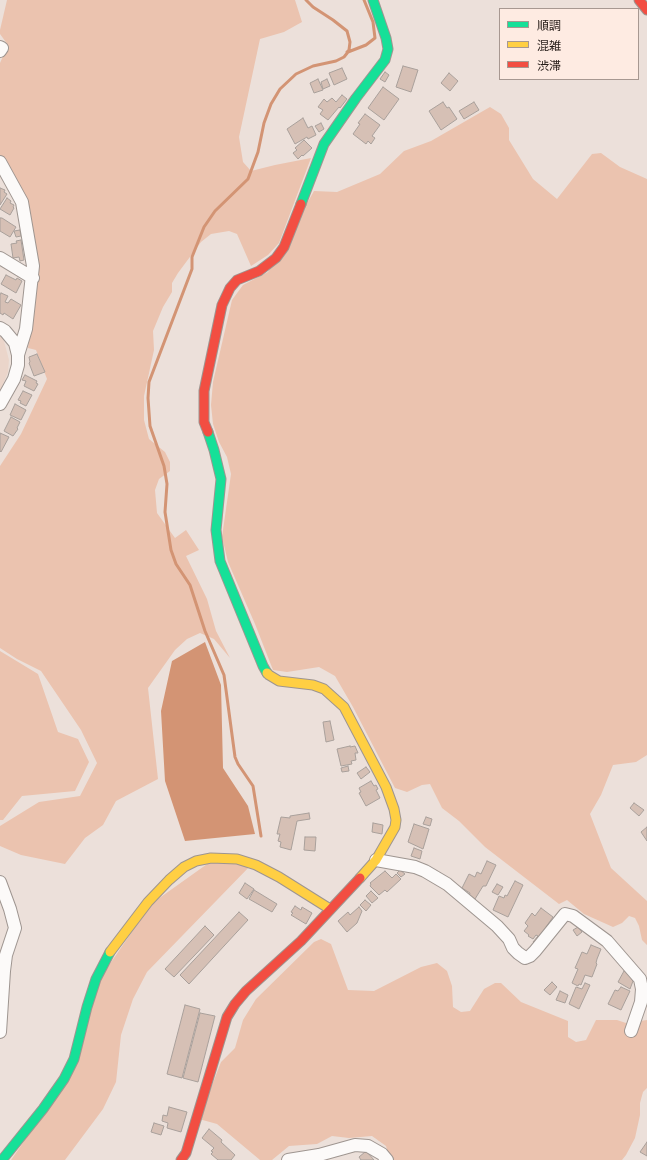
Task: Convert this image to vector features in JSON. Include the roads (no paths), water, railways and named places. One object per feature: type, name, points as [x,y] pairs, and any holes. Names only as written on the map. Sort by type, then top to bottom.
[{"type":"main road","points":[[186,1158],[227,1017],[235,1004],[246,991],[301,941],[376,860],[395,827],[396,820],[394,809],[386,787],[344,707],[324,689],[279,681],[269,675],[263,666],[220,561],[216,530],[221,480],[214,450],[204,422],[203,409],[204,392],[222,305],[230,288],[237,280],[259,271],[276,258],[284,247],[324,144],[385,60],[388,49],[386,38],[373,0]]},
{"type":"main road","points":[[639,0],[647,10]]},
{"type":"main road","points":[[2,1160],[43,1109],[64,1079],[74,1059],[87,1007],[96,979],[108,955],[148,902],[168,880],[184,867],[196,861],[211,858],[238,859],[256,865],[279,877],[330,909]]},
{"type":"street","points":[[0,47],[2,48],[0,51]]},
{"type":"street","points":[[0,163],[22,202],[34,266],[26,329],[18,355]]},
{"type":"street","points":[[0,258],[33,278]]},
{"type":"street","points":[[0,328],[15,343],[18,355],[18,365],[14,379],[0,404]]},
{"type":"street","points":[[376,860],[415,867],[448,884],[498,926],[509,939],[513,948],[525,958],[536,951],[565,914],[573,916],[607,941],[640,979],[642,989],[641,1002],[632,1031]]},
{"type":"street","points":[[0,882],[15,928],[2,970],[0,1032]]},
{"type":"street","points":[[288,1160],[319,1155],[356,1145],[368,1146],[382,1154],[387,1160]]},
{"type":"waterway","points":[[306,0],[313,7],[347,31],[350,42],[349,50],[347,52]]},
{"type":"waterway","points":[[261,836],[253,786],[235,757],[224,675],[205,631],[190,585],[176,564],[171,550],[165,512],[167,484],[164,466],[150,426],[148,398],[149,382],[192,269],[192,257],[204,227],[215,211],[248,179],[258,152],[264,123],[271,104],[280,89],[296,74],[313,66],[336,61],[344,57],[348,52],[366,45],[375,38],[373,22],[364,0]]}]
